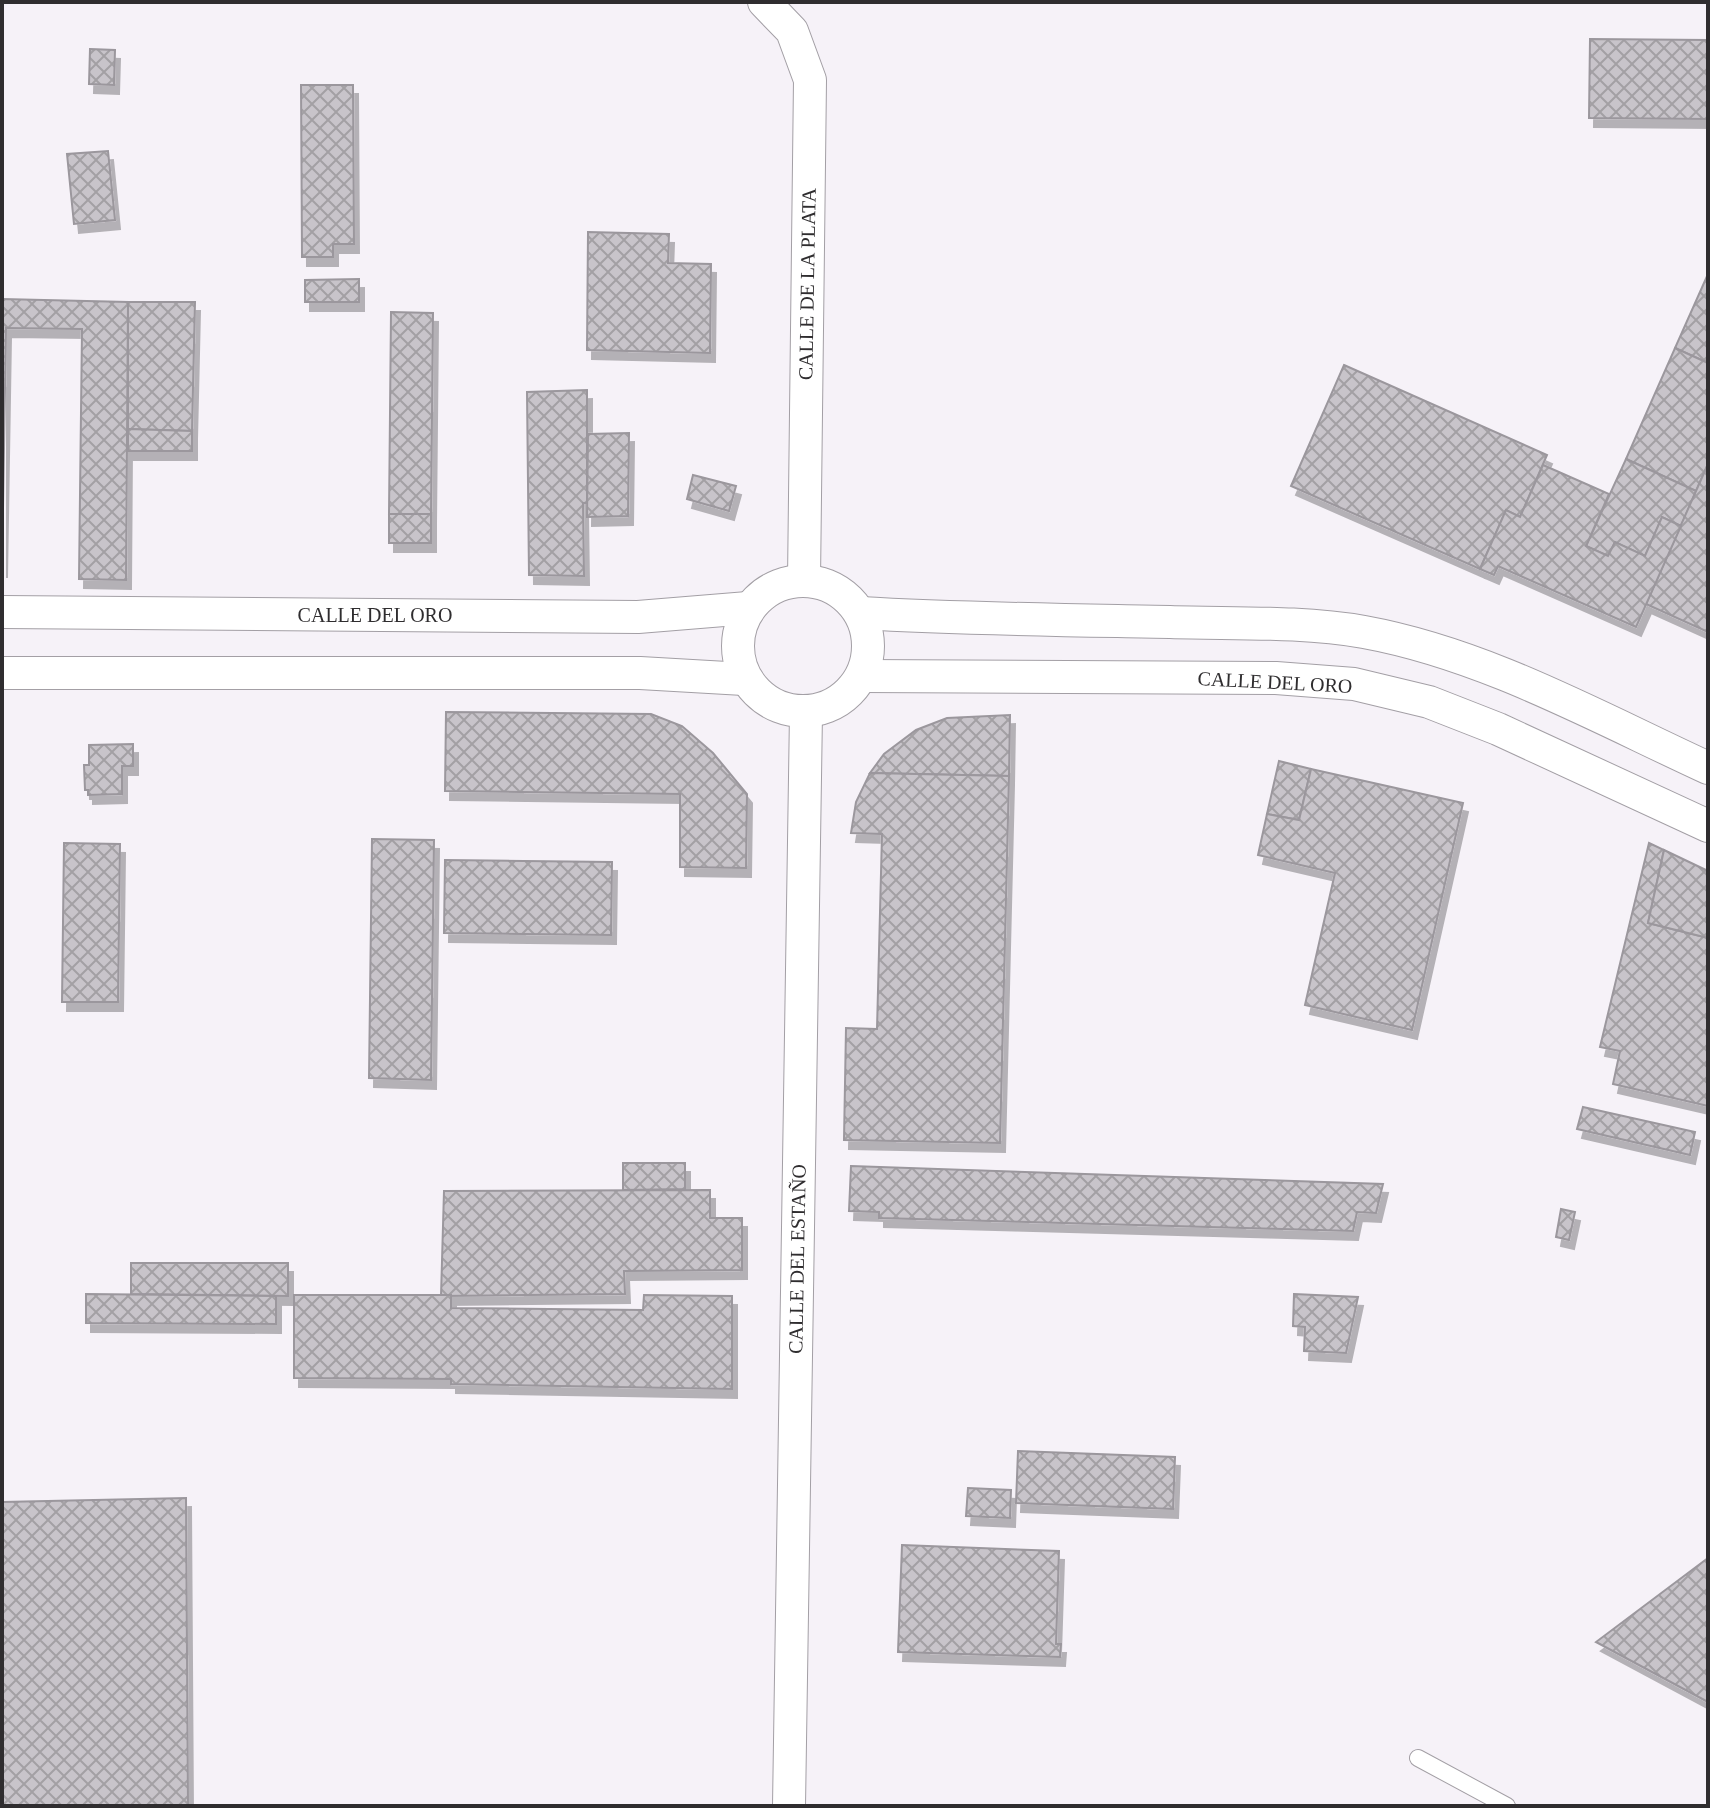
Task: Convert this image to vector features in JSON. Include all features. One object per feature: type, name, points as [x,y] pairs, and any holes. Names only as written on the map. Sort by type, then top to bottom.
[{"type":"street","name":"CALLE DE LA PLATA","points":[[764,2],[792,31],[810,80],[804,580]]},
{"type":"street","points":[[804,580],[836,589],[860,613],[869,644],[863,676],[839,702],[806,713],[771,705],[744,679],[736,643],[748,608],[772,587],[804,580]]},
{"type":"street","name":"CALLE DEL ORO","points":[[2,612],[638,617],[748,608]]},
{"type":"street","points":[[860,613],[947,618],[1280,624],[1363,632],[1447,652],[1516,680],[1708,768]]},
{"type":"street","points":[[2,673],[640,673],[744,679]]},
{"type":"street","name":"CALLE DEL ORO","points":[[863,676],[1276,678],[1354,684],[1429,702],[1498,729],[1708,826]]},
{"type":"street","name":"CALLE DEL ESTAÑO","points":[[789,1806],[806,713]]},
{"type":"lane","points":[[1418,1758],[1507,1806]]},
{"type":"building","points":[[1590,39],[1708,40],[1708,119],[1589,118]]},
{"type":"building","points":[[90,49],[115,50],[114,85],[89,84]]},
{"type":"building","points":[[301,85],[353,85],[354,244],[333,244],[333,257],[302,257]]},
{"type":"building","points":[[108,151],[115,220],[74,224],[67,154]]},
{"type":"building","points":[[588,232],[669,234],[668,263],[711,264],[710,353],[587,350]]},
{"type":"building","points":[[1708,274],[1708,363],[1675,348]]},
{"type":"building","points":[[359,279],[359,302],[305,302],[305,280]]},
{"type":"building","points":[[2,299],[128,302],[126,580],[79,579],[82,329],[6,328],[2,569]]},
{"type":"building","points":[[128,302],[195,302],[192,431],[128,429]]},
{"type":"building","points":[[391,312],[433,313],[431,514],[389,514]]},
{"type":"building","points":[[1675,348],[1708,363],[1708,464],[1696,491],[1626,459]]},
{"type":"building","points":[[1344,365],[1547,455],[1520,517],[1506,510],[1480,569],[1291,486]]},
{"type":"building","points":[[587,390],[584,576],[529,575],[527,392]]},
{"type":"building","points":[[128,429],[192,431],[192,451],[128,451]]},
{"type":"building","points":[[629,433],[628,516],[587,517],[588,434]]},
{"type":"building","points":[[1626,459],[1696,491],[1681,526],[1662,517],[1645,556],[1615,542],[1608,556],[1586,546]]},
{"type":"building","points":[[1708,464],[1708,632],[1646,604]]},
{"type":"building","points":[[1543,465],[1609,494],[1586,546],[1608,556],[1615,542],[1645,556],[1662,517],[1681,526],[1636,627],[1498,566],[1494,575],[1480,569],[1506,510],[1520,517]]},
{"type":"building","points":[[693,475],[736,486],[729,511],[687,499]]},
{"type":"building","points":[[389,514],[431,514],[431,543],[389,543]]},
{"type":"building","points":[[446,712],[651,714],[682,726],[713,753],[747,794],[746,868],[680,867],[680,794],[445,791]]},
{"type":"building","points":[[1010,715],[1009,776],[870,773],[884,754],[916,730],[947,718]]},
{"type":"building","points":[[133,744],[133,766],[122,766],[122,794],[88,795],[84,765],[89,765],[89,745]]},
{"type":"building","points":[[1279,761],[1311,769],[1299,820],[1267,814]]},
{"type":"building","points":[[1311,769],[1463,803],[1412,1030],[1305,1005],[1335,873],[1258,855],[1267,814],[1299,820]]},
{"type":"building","points":[[870,773],[1009,776],[1000,1143],[844,1140],[846,1028],[877,1029],[882,834],[851,833],[856,802]]},
{"type":"building","points":[[372,839],[434,840],[431,1080],[369,1078]]},
{"type":"building","points":[[64,843],[120,844],[118,1002],[62,1002]]},
{"type":"building","points":[[1649,843],[1664,850],[1648,923],[1708,938],[1708,1106],[1613,1084],[1620,1051],[1600,1047]]},
{"type":"building","points":[[1664,850],[1708,871],[1708,938],[1648,923]]},
{"type":"building","points":[[445,860],[612,862],[611,935],[444,933]]},
{"type":"building","points":[[1583,1107],[1695,1132],[1690,1155],[1577,1129]]},
{"type":"building","points":[[623,1163],[685,1163],[685,1189],[623,1190]]},
{"type":"building","points":[[851,1166],[1383,1184],[1376,1213],[1357,1212],[1353,1231],[879,1218],[879,1212],[849,1211]]},
{"type":"building","points":[[710,1190],[710,1218],[742,1218],[742,1270],[624,1271],[625,1294],[441,1296],[444,1191]]},
{"type":"building","points":[[1561,1209],[1575,1212],[1569,1240],[1556,1237]]},
{"type":"building","points":[[131,1263],[288,1263],[288,1296],[131,1294]]},
{"type":"building","points":[[86,1294],[276,1296],[276,1324],[86,1323]]},
{"type":"building","points":[[1294,1294],[1358,1297],[1346,1353],[1304,1351],[1305,1327],[1293,1326]]},
{"type":"building","points":[[294,1295],[451,1295],[451,1308],[643,1310],[644,1295],[732,1296],[732,1389],[451,1384],[451,1379],[294,1378]]},
{"type":"building","points":[[1018,1451],[1175,1457],[1173,1509],[1016,1503]]},
{"type":"building","points":[[968,1488],[1011,1490],[1010,1518],[966,1516]]},
{"type":"building","points":[[186,1498],[188,1806],[2,1806],[2,1502]]},
{"type":"building","points":[[902,1545],[1059,1551],[1056,1644],[1061,1644],[1060,1657],[898,1652]]},
{"type":"building","points":[[1708,1558],[1708,1702],[1596,1642]]}]
